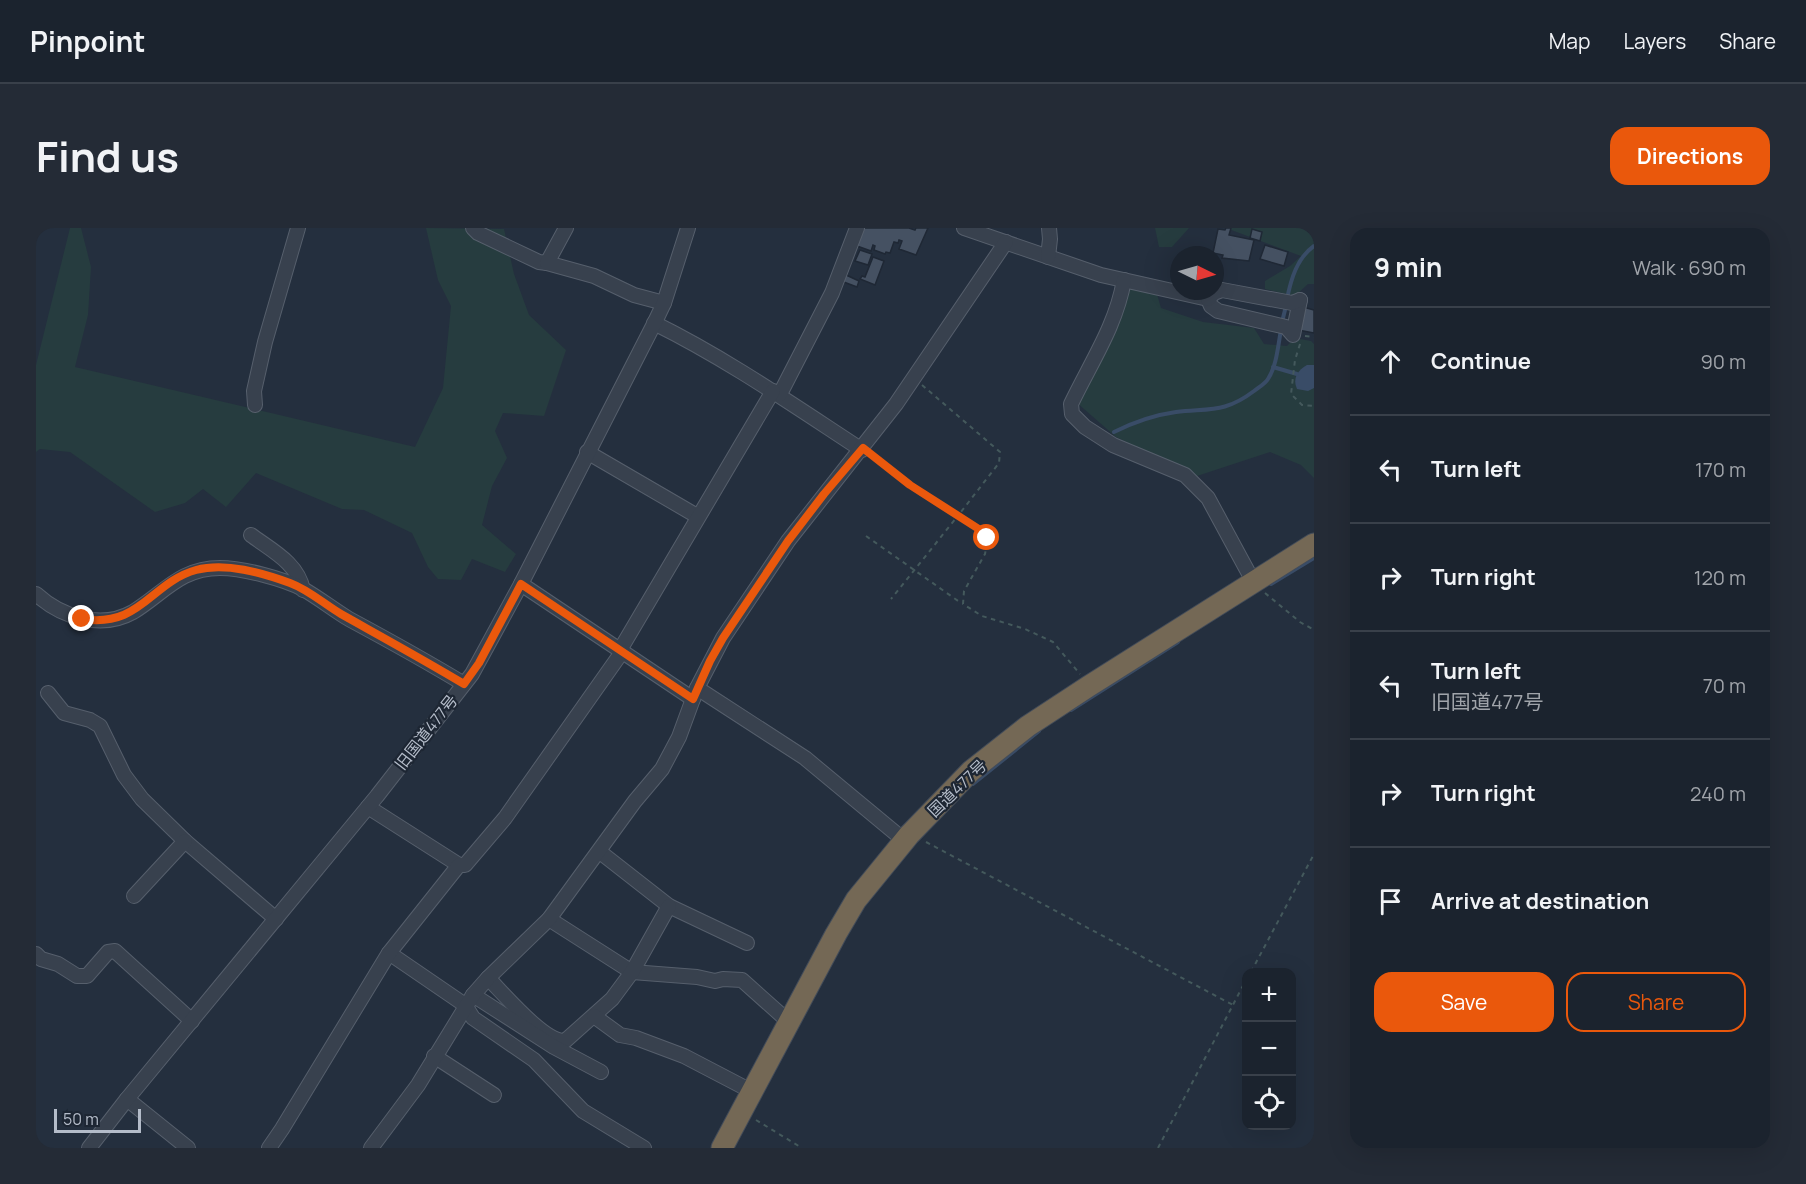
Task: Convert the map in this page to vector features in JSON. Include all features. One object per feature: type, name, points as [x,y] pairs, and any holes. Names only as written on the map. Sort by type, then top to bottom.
[{"type":"highway","name":"国道477号","points":[[722,1148],[856,900],[907,838],[971,771],[1028,726],[1314,544]]},
{"type":"street","points":[[255,405],[254,391],[265,342],[298,228]]},
{"type":"street","points":[[473,228],[539,262],[594,276],[634,295],[664,303]]},
{"type":"street","points":[[547,263],[566,228]]},
{"type":"street","name":"旧国道477号","points":[[89,1148],[368,807],[479,663],[664,303],[688,228]]},
{"type":"street","points":[[774,392],[780,394],[815,328],[857,228]]},
{"type":"street","points":[[964,228],[1101,275],[1170,290]]},
{"type":"street","points":[[1048,257],[1049,228]]},
{"type":"street","points":[[371,1148],[418,1085],[469,1000],[488,978],[549,919],[635,801],[662,769],[679,737],[695,694],[723,638],[788,541],[862,449],[1006,242]]},
{"type":"street","points":[[1124,280],[1120,305],[1071,404],[1072,414],[1085,427],[1113,445],[1185,476],[1208,498],[1254,583]]},
{"type":"street","points":[[1222,290],[1287,302],[1300,300],[1293,335],[1281,326],[1218,311],[1211,306],[1208,299],[1214,293],[1222,290]]},
{"type":"street","points":[[654,323],[697,344],[862,449]]},
{"type":"street","points":[[368,807],[459,865],[465,865],[505,818],[621,651],[698,516],[774,392]]},
{"type":"street","points":[[587,452],[698,516]]},
{"type":"street","points":[[251,535],[290,563],[301,579],[303,590]]},
{"type":"street","points":[[36,594],[63,612],[90,620],[108,619],[131,613],[182,577],[205,569],[230,568],[255,573],[290,583],[464,684]]},
{"type":"street","points":[[521,584],[621,651],[805,758],[907,838]]},
{"type":"street","points":[[48,693],[64,713],[90,720],[100,726],[124,775],[142,799],[185,842],[276,919]]},
{"type":"street","points":[[134,896],[185,842]]},
{"type":"street","points":[[600,852],[669,906],[747,943]]},
{"type":"street","points":[[269,1148],[389,953],[459,865]]},
{"type":"street","points":[[488,978],[530,1022],[558,1042],[565,1041],[612,999],[632,972],[669,906]]},
{"type":"street","points":[[549,919],[632,972],[697,977],[715,981],[723,979],[742,981],[789,1022]]},
{"type":"street","points":[[36,954],[41,959],[58,964],[77,976],[87,976],[108,952],[115,951],[192,1021]]},
{"type":"street","points":[[389,953],[469,1000],[601,1072]]},
{"type":"street","points":[[469,1000],[473,1018],[534,1060],[583,1111],[644,1148]]},
{"type":"street","points":[[594,1016],[620,1035],[636,1038],[684,1056],[753,1092]]},
{"type":"street","points":[[434,1056],[494,1095]]},
{"type":"street","points":[[127,1099],[188,1148]]},
{"type":"path","points":[[1303,336],[1295,360],[1291,394],[1302,405],[1314,406]]},
{"type":"path","points":[[891,599],[999,463],[1000,452],[920,383],[912,379]]},
{"type":"path","points":[[862,449],[910,485],[985,533],[987,538],[985,554],[964,591],[963,604]]},
{"type":"path","points":[[866,536],[982,616],[1025,629],[1053,642],[1089,686]]},
{"type":"path","points":[[1254,583],[1284,610],[1314,630]]},
{"type":"path","points":[[907,838],[1233,1005]]},
{"type":"path","points":[[1253,968],[1314,854]]},
{"type":"path","points":[[1158,1148],[1242,988]]},
{"type":"path","points":[[742,1112],[802,1148]]},
{"type":"green space","points":[[70,228],[81,228],[91,267],[88,315],[75,367],[415,447],[443,388],[451,306],[438,280],[426,228],[504,229],[514,274],[529,315],[566,350],[544,416],[503,413],[495,431],[507,458],[492,486],[482,525],[516,554],[505,572],[472,559],[461,580],[438,579],[428,567],[412,533],[364,510],[342,509],[256,473],[226,507],[203,489],[185,503],[155,512],[70,452],[40,449],[36,452],[36,365]]},
{"type":"green space","points":[[1155,228],[1189,228],[1173,246],[1159,247]]},
{"type":"green space","points":[[1226,228],[1314,228],[1314,284],[1308,284],[1295,296],[1265,289],[1265,281],[1290,266],[1301,256]]},
{"type":"green space","points":[[1128,286],[1157,294],[1161,308],[1203,322],[1254,328],[1264,344],[1287,346],[1295,338],[1311,341],[1314,344],[1314,478],[1301,465],[1270,452],[1197,476],[1116,437],[1076,402]]},
{"type":"water","points":[[1307,365],[1314,365],[1314,388],[1308,391],[1297,389],[1295,381],[1301,369]]},
{"type":"building","points":[[863,228],[915,230],[916,228],[928,228],[916,255],[899,249],[902,241],[899,240],[898,243],[894,242],[890,253],[885,254],[874,250],[873,245],[871,251],[857,246]]},
{"type":"building","points":[[1231,228],[1229,235],[1254,240],[1249,261],[1224,258],[1224,246],[1214,246],[1218,229]]},
{"type":"building","points":[[1252,229],[1262,232],[1260,241],[1250,238]]},
{"type":"building","points":[[1265,245],[1288,252],[1284,266],[1260,259]]},
{"type":"building","points":[[860,250],[872,254],[868,265],[855,261]]},
{"type":"building","points":[[873,257],[884,261],[875,285],[860,279],[862,276],[865,277]]},
{"type":"building","points":[[844,274],[859,281],[857,287],[841,281]]},
{"type":"building","points":[[1303,307],[1314,310],[1314,333],[1298,330]]},
{"type":"waterway","points":[[1287,299],[1299,263],[1314,246]]},
{"type":"waterway","points":[[1282,322],[1286,306]]},
{"type":"waterway","points":[[1114,432],[1152,417],[1217,408],[1244,398],[1267,381],[1275,361],[1281,330]]},
{"type":"waterway","points":[[1273,367],[1297,374]]},
{"type":"waterway","points":[[1271,584],[1314,558]]},
{"type":"waterway","points":[[1071,710],[1178,642]]},
{"type":"waterway","points":[[973,784],[1039,731]]},
{"type":"route","points":[[82,619],[108,619],[131,613],[153,596],[195,570],[237,569],[290,583],[464,684],[479,663],[521,584],[693,699],[723,638],[788,541],[863,448],[910,485],[985,533],[987,538]]}]
